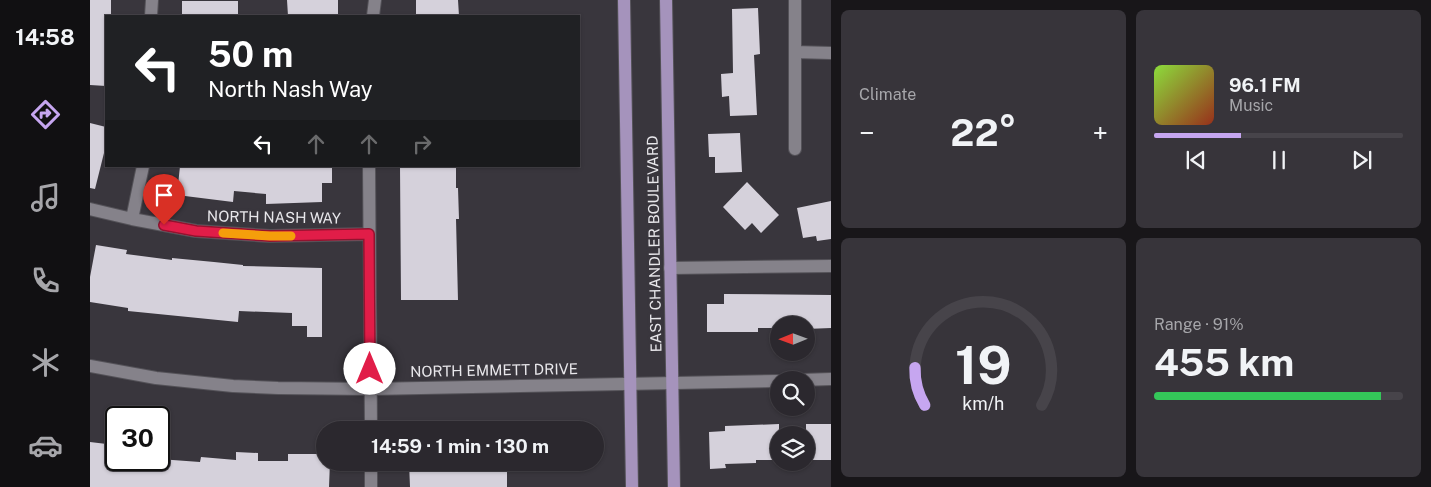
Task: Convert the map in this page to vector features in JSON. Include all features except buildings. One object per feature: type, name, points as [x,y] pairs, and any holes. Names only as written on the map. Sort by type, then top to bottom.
[{"type":"main road","name":"EAST CHANDLER BOULEVARD","points":[[624,0],[632,487]]},
{"type":"main road","name":"EAST CHANDLER BOULEVARD","points":[[666,0],[674,487]]},
{"type":"street","points":[[151,15],[152,0]]},
{"type":"street","points":[[373,15],[375,0]]},
{"type":"street","points":[[795,0],[795,149]]},
{"type":"street","points":[[795,52],[831,53]]},
{"type":"street","points":[[132,219],[143,167]]},
{"type":"street","points":[[369,167],[371,421]]},
{"type":"street","name":"NORTH NASH WAY","points":[[90,209],[196,231],[270,236],[369,234]]},
{"type":"street","points":[[670,268],[831,266]]},
{"type":"street","name":"NORTH EMMETT DRIVE","points":[[90,366],[156,378],[232,386],[278,388],[370,389],[770,381]]},
{"type":"street","points":[[815,380],[831,379]]},
{"type":"street","points":[[371,471],[371,487]]},
{"type":"slow traffic","points":[[223,233],[291,236]]},
{"type":"route","points":[[164,225],[196,231],[270,236],[369,234],[370,369]]}]
